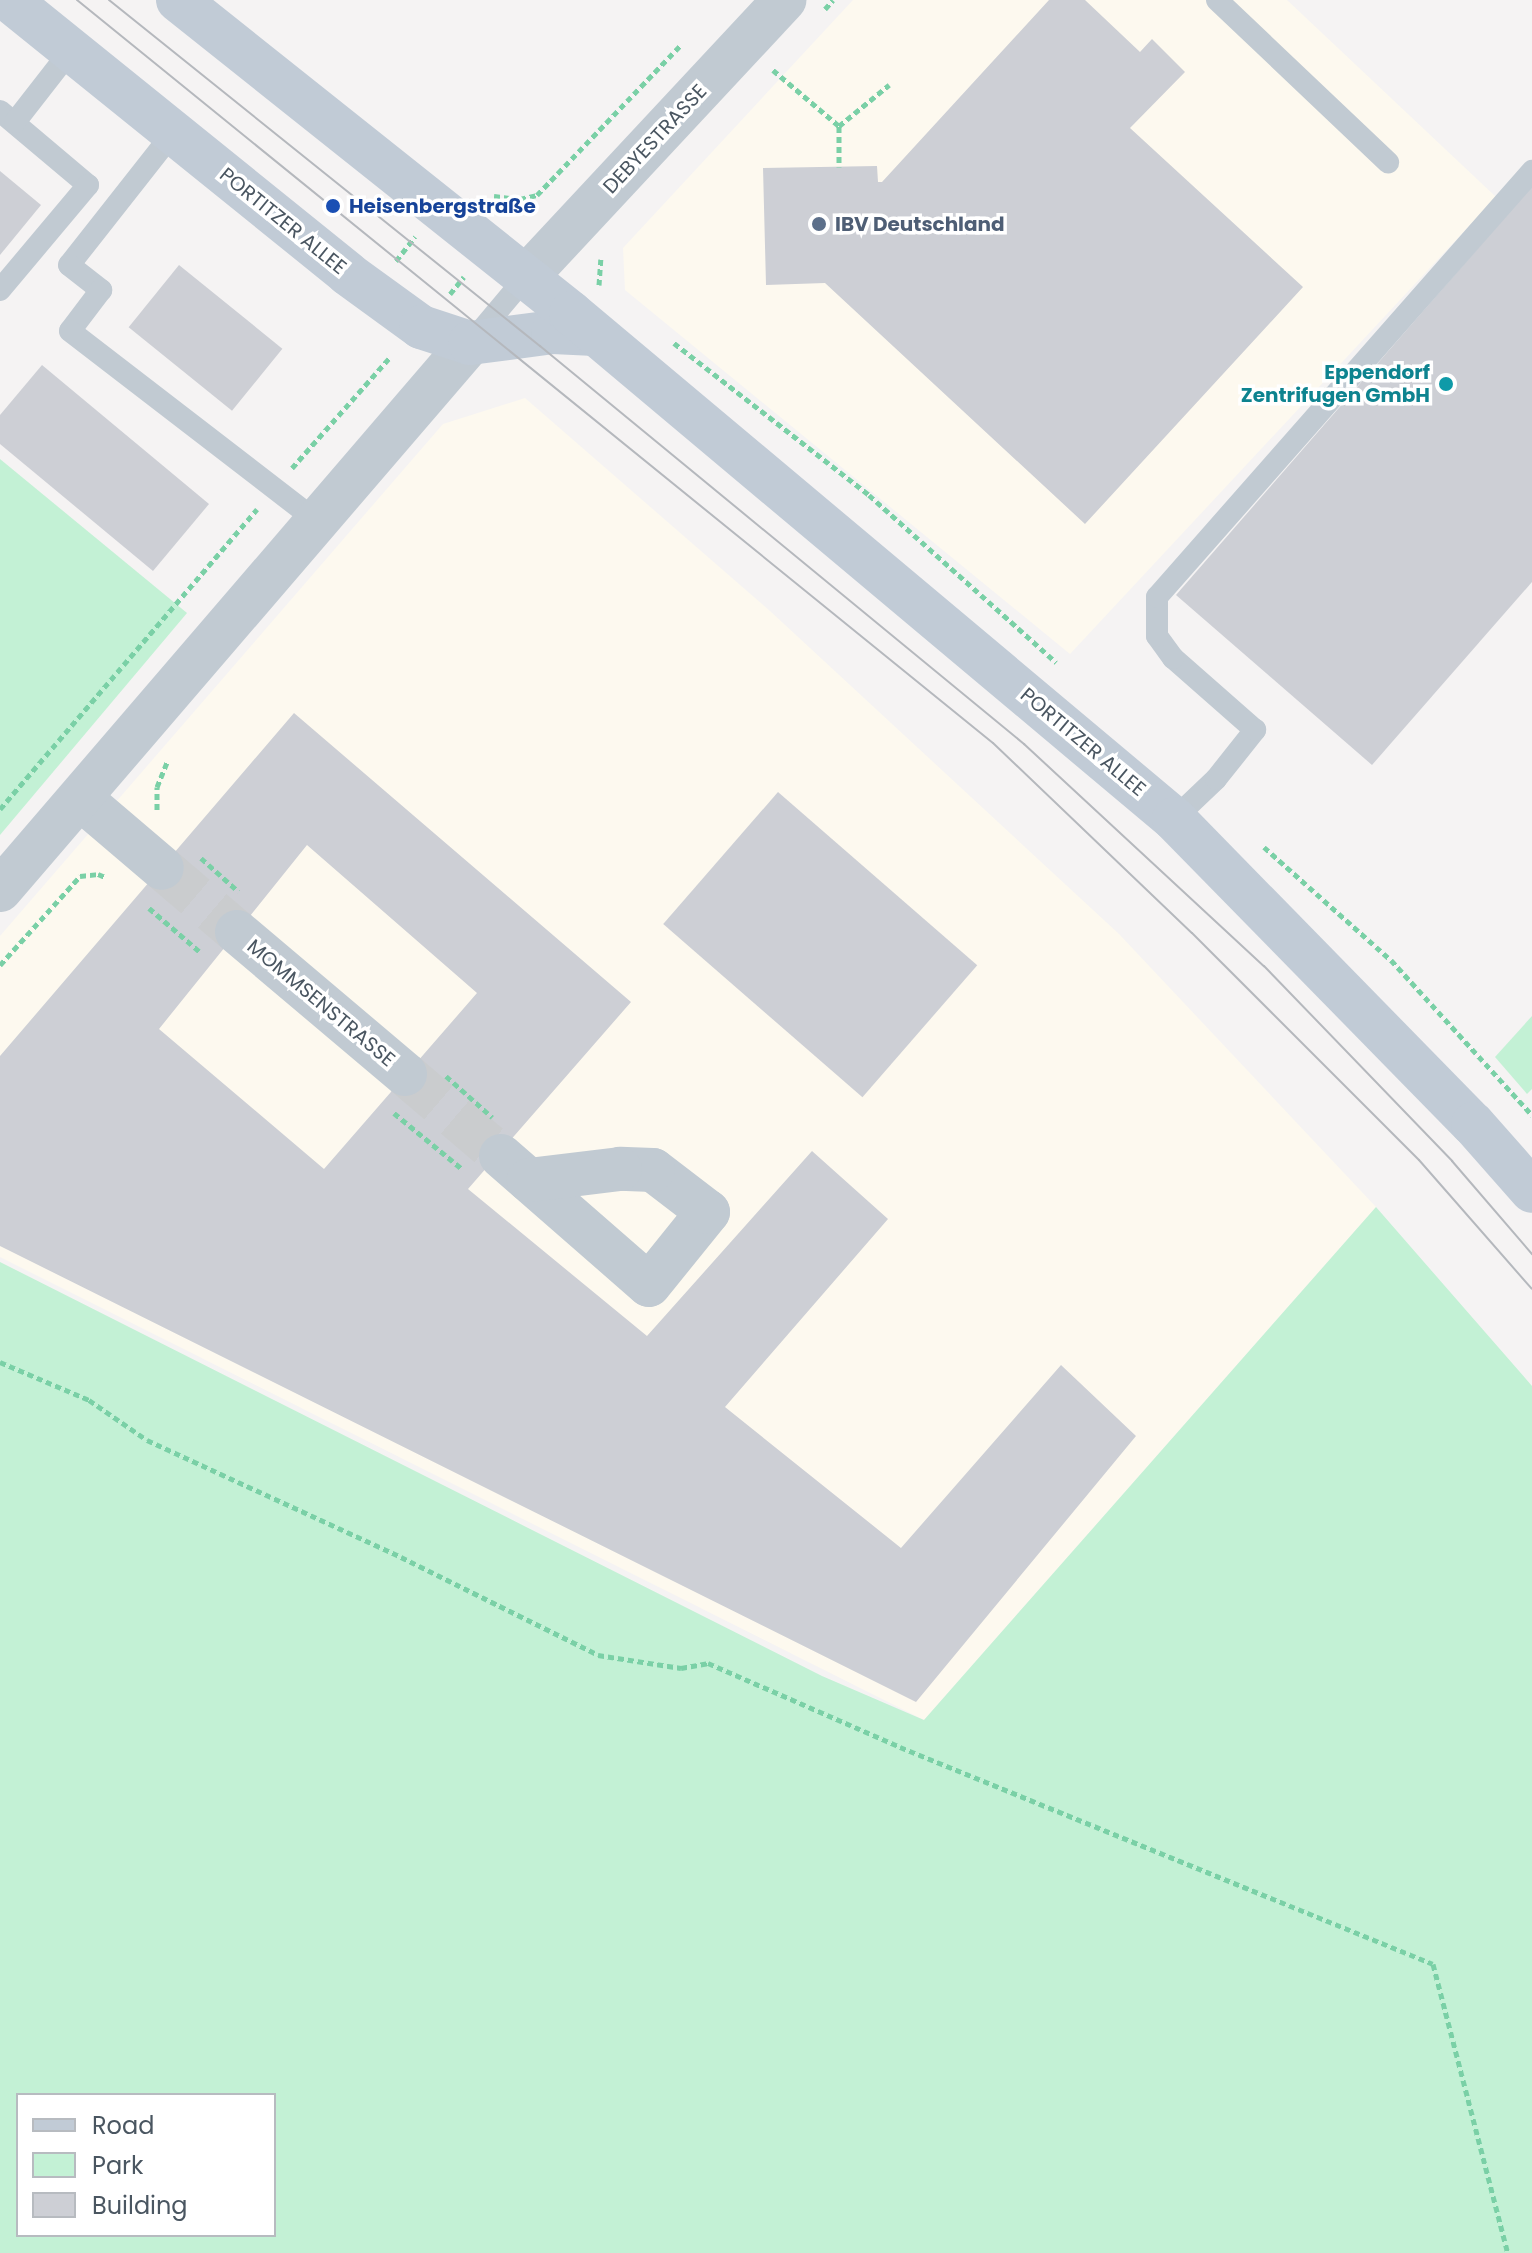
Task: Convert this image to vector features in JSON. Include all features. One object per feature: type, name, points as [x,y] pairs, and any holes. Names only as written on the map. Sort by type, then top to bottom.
[{"type":"main road","name":"PORTITZER ALLEE","points":[[9,0],[372,292],[421,327],[470,343],[553,332],[595,334]]},
{"type":"main road","name":"PORTITZER ALLEE","points":[[178,0],[526,277],[1174,819],[1473,1124],[1532,1191]]},
{"type":"street","name":"DEBYESTRASSE","points":[[526,277],[784,0]]},
{"type":"street","points":[[0,890],[319,523],[470,343]]},
{"type":"street","points":[[81,799],[162,868]]},
{"type":"street","name":"MOMMSENSTRASSE","points":[[237,932],[405,1074]]},
{"type":"lane","points":[[1217,0],[1388,162]]},
{"type":"lane","points":[[0,290],[88,185],[8,116],[71,50]]},
{"type":"lane","points":[[173,133],[69,265],[101,290],[70,331],[319,523]]},
{"type":"lane","points":[[1174,819],[1216,779],[1255,730],[1173,658],[1157,636],[1157,597],[1532,171]]},
{"type":"lane","points":[[470,343],[526,277]]},
{"type":"path","points":[[488,194],[501,199],[537,195],[692,34]]},
{"type":"path","points":[[769,67],[839,126],[839,167]]},
{"type":"path","points":[[839,126],[889,85]]},
{"type":"path","points":[[372,292],[438,207]]},
{"type":"path","points":[[0,809],[389,358]]},
{"type":"path","points":[[161,820],[157,813],[157,787],[165,766],[175,754]]},
{"type":"path","points":[[0,965],[80,876],[98,874],[109,878]]},
{"type":"path","points":[[0,1362],[89,1400],[147,1440],[401,1557],[598,1655],[681,1668],[708,1663],[900,1747],[1433,1964],[1508,2253]]},
{"type":"shaded area","points":[[853,0],[1287,0],[1496,197],[1070,654],[625,290],[623,248]]},
{"type":"shaded area","points":[[525,398],[770,611],[1119,934],[1376,1207],[924,1720],[0,1257],[0,936],[443,424]]},
{"type":"green space","points":[[0,459],[187,613],[0,835]]},
{"type":"green space","points":[[1532,1016],[1532,1089],[1527,1094],[1495,1057]]},
{"type":"green space","points":[[1376,1207],[1532,1386],[1532,2253],[0,2253],[0,1262],[822,1676],[924,1720]]},
{"type":"building","points":[[1049,0],[1085,0],[1140,52],[1152,39],[1185,72],[1130,128],[1303,287],[1085,524],[825,283],[766,285],[763,168],[877,166],[878,182],[882,182]]},
{"type":"building","points":[[0,171],[41,205],[0,255]]},
{"type":"building","name":"Eppendorf Zentrifugen GmbH","points":[[1532,186],[1532,582],[1372,765],[1176,595]]},
{"type":"building","points":[[179,265],[282,349],[232,411],[129,327]]},
{"type":"building","points":[[42,365],[209,504],[153,571],[0,444],[0,415]]},
{"type":"building","points":[[294,713],[631,1002],[468,1189],[647,1336],[812,1151],[888,1219],[725,1407],[901,1548],[1061,1365],[1136,1436],[916,1702],[0,1246],[0,1056]],"holes":[[[307,845],[477,993],[324,1169],[159,1029]]]},
{"type":"building","points":[[778,792],[977,965],[862,1097],[663,924]]},
{"type":"tunnel","points":[[162,868],[237,932]]},
{"type":"tunnel","points":[[405,1074],[501,1156]]},
{"type":"tram line","points":[[77,0],[993,743],[1192,933],[1419,1160],[1532,1289]]},
{"type":"tram line","points":[[109,0],[540,346],[1024,744],[1264,966],[1452,1161],[1532,1254]]},
{"type":"place","name":"Heisenbergstraße","points":[[333,206]]},
{"type":"place","name":"IBV Deutschland","points":[[819,224]]},
{"type":"place","name":"Eppendorf Zentrifugen GmbH","points":[[1446,384]]}]
